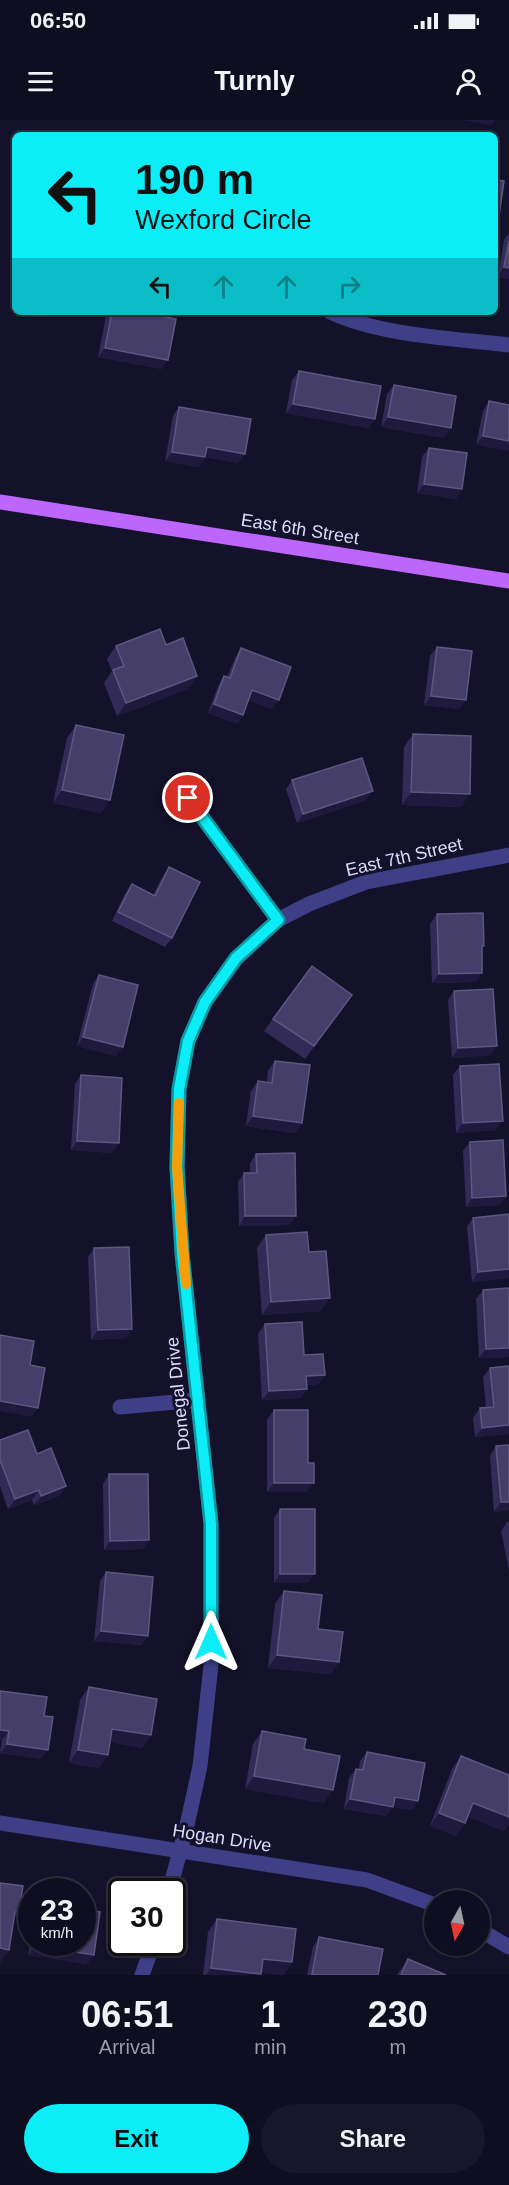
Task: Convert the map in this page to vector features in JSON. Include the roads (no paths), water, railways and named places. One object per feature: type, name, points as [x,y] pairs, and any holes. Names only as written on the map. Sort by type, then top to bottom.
[{"type":"main road","name":"East 6th Street","points":[[0,502],[509,581]]},
{"type":"street","points":[[336,315],[346,320],[394,330],[509,345]]},
{"type":"street","points":[[188,798],[278,920]]},
{"type":"street","name":"East 7th Street","points":[[278,920],[309,904],[366,882],[509,855]]},
{"type":"street","name":"Donegal Drive","points":[[173,1878],[200,1766],[210,1665],[211,1524],[182,1253],[177,1167],[179,1089],[188,1041],[205,1002],[236,958],[278,920]]},
{"type":"street","points":[[120,1407],[198,1400]]},
{"type":"street","name":"Hogan Drive","points":[[0,1823],[367,1880],[424,1901]]},
{"type":"street","points":[[490,1936],[509,1947]]},
{"type":"street","points":[[142,1975],[149,1956]]}]
